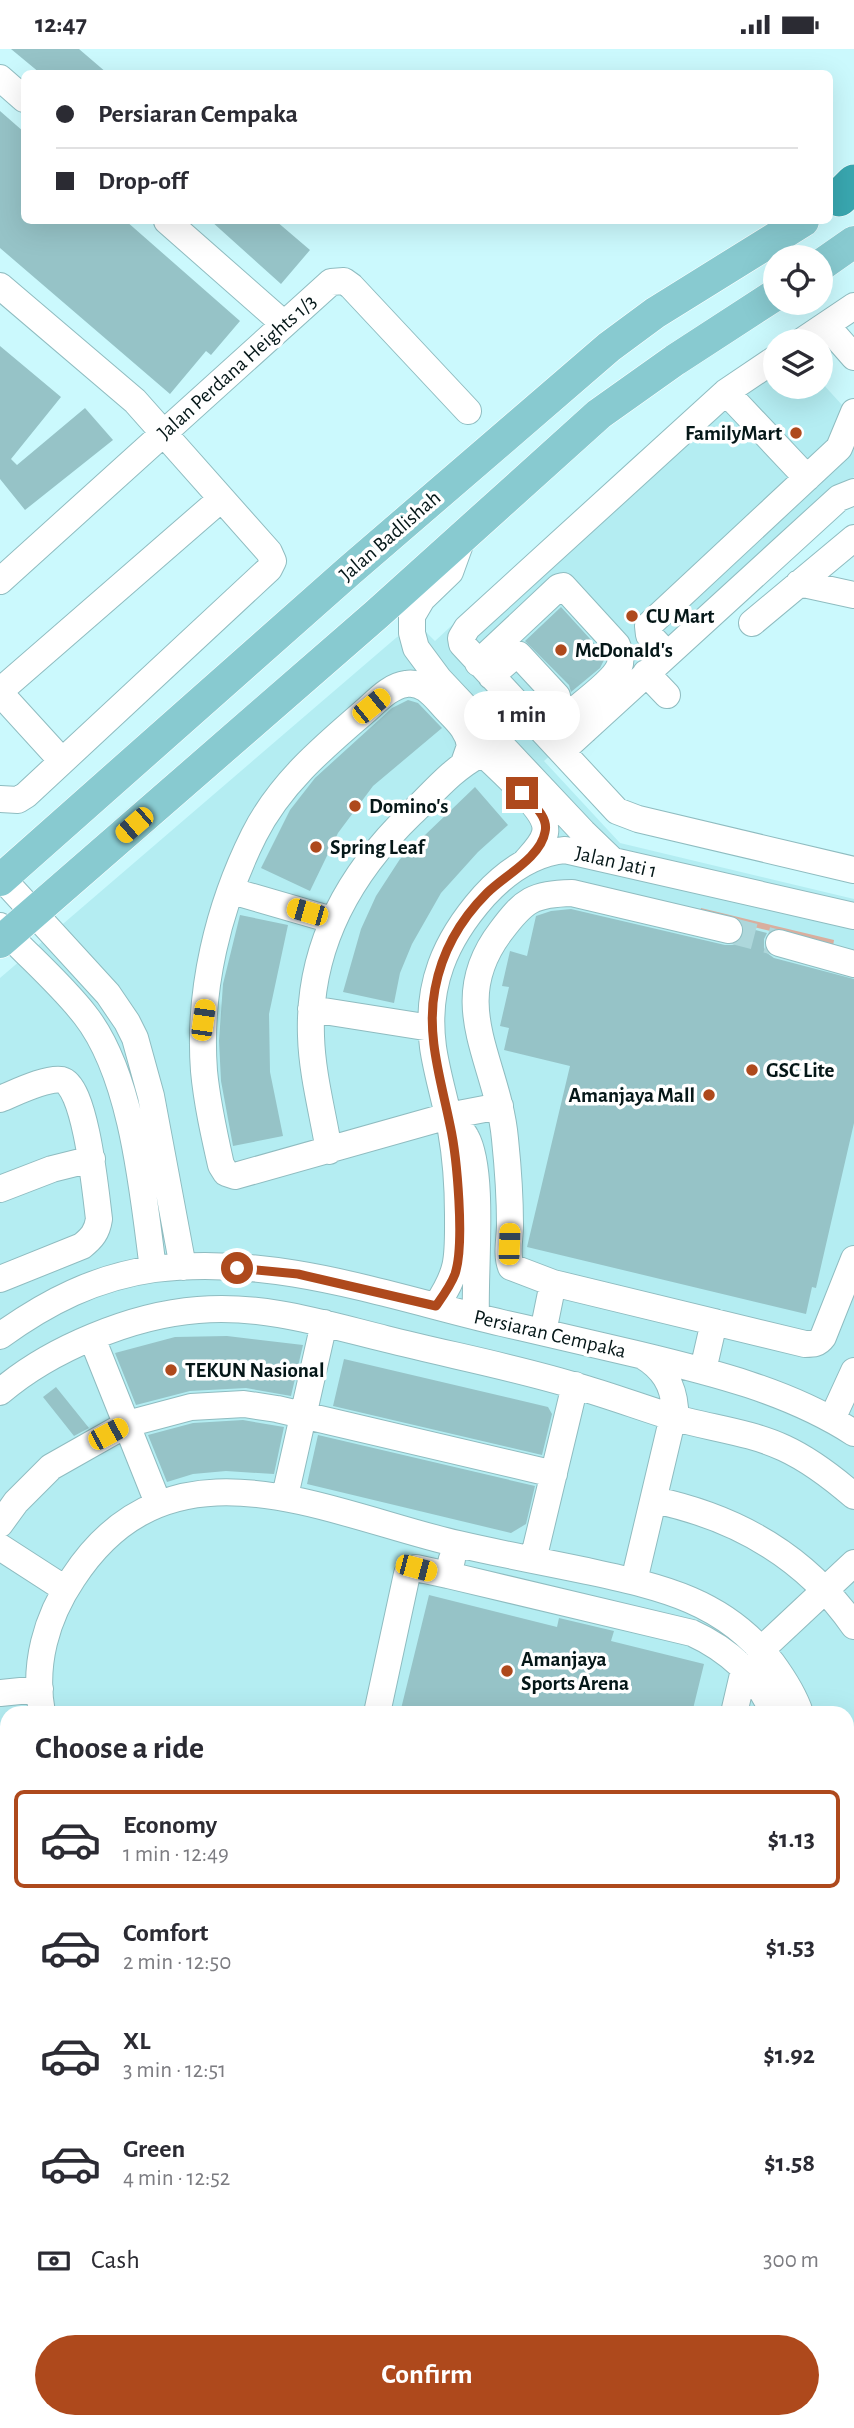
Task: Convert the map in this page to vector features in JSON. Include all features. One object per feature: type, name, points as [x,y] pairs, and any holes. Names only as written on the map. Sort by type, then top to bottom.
[{"type":"main road","name":"Jalan Badlishah","points":[[1,878],[349,571],[609,347],[655,313],[798,224]]},
{"type":"main road","points":[[833,257],[854,242]]},
{"type":"main road","points":[[3,934],[33,912],[377,614],[599,414],[675,359],[763,303]]},
{"type":"street","points":[[0,78],[21,96]]},
{"type":"street","points":[[170,224],[284,324]]},
{"type":"street","name":"Jalan Perdana Heights 1/3","points":[[2,573],[163,434],[331,282],[344,281],[468,411]]},
{"type":"street","points":[[0,286],[135,401],[269,552],[273,561],[269,569],[26,795],[18,800],[0,799]]},
{"type":"street","points":[[820,329],[854,306]]},
{"type":"street","points":[[826,325],[854,357]]},
{"type":"street","points":[[763,367],[726,392],[467,628],[461,638],[462,644],[622,814],[854,870]]},
{"type":"street","points":[[726,392],[807,478]]},
{"type":"street","points":[[667,654],[649,635],[648,626],[807,478],[846,450],[854,412]]},
{"type":"street","points":[[562,751],[839,498],[854,492]]},
{"type":"street","points":[[62,761],[0,692],[221,499]]},
{"type":"street","points":[[760,521],[784,547]]},
{"type":"street","points":[[464,534],[450,572],[422,599],[412,616],[412,633],[416,648],[435,685],[467,734],[470,746],[464,763]]},
{"type":"street","points":[[752,623],[799,583],[850,547]]},
{"type":"street","points":[[799,583],[854,595]]},
{"type":"street","points":[[485,670],[555,603],[568,601],[612,651],[610,665],[581,694],[584,701],[572,712],[585,730]]},
{"type":"street","points":[[646,673],[667,695]]},
{"type":"street","points":[[500,1105],[449,1123],[393,1133],[235,1176],[226,1173],[221,1165],[208,1102],[203,1020],[214,950],[232,891],[253,837],[264,817],[310,759],[394,688],[408,683],[435,685],[612,860]]},
{"type":"street","points":[[330,1151],[311,1038],[311,1009],[317,970],[332,920],[377,849],[464,763],[479,755],[488,758],[538,810],[545,821],[541,843],[526,861]]},
{"type":"street","name":"Jalan Jati 1","points":[[436,1306],[455,1273],[458,1254],[458,1189],[431,1028],[434,992],[441,961],[453,936],[488,893],[526,861],[546,852],[565,849],[854,916]]},
{"type":"street","points":[[1,878],[108,994],[135,1038],[151,1096],[183,1267]]},
{"type":"street","points":[[681,920],[691,880]]},
{"type":"street","points":[[232,891],[332,920]]},
{"type":"street","points":[[729,930],[572,893],[535,898],[526,902],[489,946],[476,979],[475,1017],[500,1105],[508,1177],[509,1262],[515,1271],[553,1283],[805,1344],[820,1342],[854,1259]]},
{"type":"street","points":[[779,943],[851,963],[854,932]]},
{"type":"street","points":[[3,934],[86,1016],[105,1049],[122,1093],[135,1150],[153,1269]]},
{"type":"street","points":[[311,1009],[431,1028]]},
{"type":"street","points":[[0,1099],[47,1081],[62,1080],[69,1084],[81,1113],[92,1159],[99,1219],[98,1229],[93,1237],[82,1246],[0,1279]]},
{"type":"street","points":[[449,1123],[465,1135],[475,1179],[476,1317]]},
{"type":"street","points":[[393,1133],[425,1139],[454,1159]]},
{"type":"street","points":[[0,1189],[52,1169],[92,1159]]},
{"type":"street","name":"Persiaran Cempaka","points":[[0,1336],[35,1312],[102,1280],[153,1269],[248,1268],[298,1274],[709,1372],[800,1404],[854,1433]]},
{"type":"street","points":[[543,1332],[553,1283]]},
{"type":"street","points":[[0,1392],[49,1360],[92,1338],[159,1316],[199,1309],[251,1310],[324,1323],[575,1385],[674,1417],[783,1447],[827,1472],[854,1496]]},
{"type":"street","points":[[674,1417],[709,1372],[714,1322]]},
{"type":"street","points":[[285,1496],[324,1323]]},
{"type":"street","points":[[92,1338],[158,1503]]},
{"type":"street","points":[[634,1581],[674,1417],[674,1398],[668,1380],[661,1370],[642,1355]]},
{"type":"street","points":[[832,1419],[854,1371]]},
{"type":"street","points":[[533,1560],[575,1385]]},
{"type":"street","points":[[0,1524],[16,1502],[51,1467],[127,1424],[191,1406],[244,1404],[304,1414],[554,1473]]},
{"type":"street","points":[[0,1693],[41,1701],[41,1657],[54,1608],[78,1570],[103,1542],[128,1520],[158,1503],[196,1495],[244,1492],[285,1496],[457,1544],[634,1581],[692,1600],[722,1615],[761,1649],[780,1674],[796,1706]]},
{"type":"street","points":[[654,1500],[698,1511],[751,1533],[784,1554],[826,1589],[854,1626]]},
{"type":"street","points":[[448,1575],[457,1544]]},
{"type":"street","points":[[0,1547],[65,1589]]},
{"type":"street","points":[[761,1649],[854,1563]]},
{"type":"street","points":[[379,1706],[407,1574],[416,1568],[692,1633],[711,1642],[744,1670],[758,1685],[770,1706]]},
{"type":"street","points":[[736,1706],[744,1670]]},
{"type":"shaded area","points":[[763,371],[763,399],[833,399],[833,395],[854,418],[854,477],[544,761],[620,843],[854,899],[854,1706],[0,1706],[0,978],[397,637],[422,628],[435,641],[638,453]]},
{"type":"shaded area","points":[[701,908],[834,940],[833,946],[700,914]]},
{"type":"building","points":[[11,49],[79,49],[104,70],[36,70]]},
{"type":"building","points":[[0,111],[21,129],[21,224],[129,224],[240,321],[211,355],[206,351],[170,394],[0,248]]},
{"type":"building","points":[[214,224],[280,224],[310,250],[281,284]]},
{"type":"building","points":[[0,346],[61,397],[11,459],[17,465],[85,408],[113,440],[25,510],[0,479]]},
{"type":"building","points":[[561,607],[605,658],[600,668],[571,692],[569,685],[525,641]]},
{"type":"building","points":[[408,700],[418,703],[442,728],[373,786],[338,833],[310,891],[261,868],[290,810],[315,778],[392,708]]},
{"type":"building","points":[[475,787],[508,825],[478,852],[441,893],[412,944],[400,973],[394,1003],[343,992],[361,929],[376,896],[400,859]]},
{"type":"building","name":"Amanjaya Mall","points":[[571,909],[725,945],[740,941],[744,927],[767,933],[764,948],[774,958],[854,979],[854,1123],[816,1288],[812,1287],[806,1314],[527,1247],[570,1066],[504,1050],[509,1028],[500,1026],[509,987],[502,986],[510,951],[527,956],[536,916]]},
{"type":"building","points":[[240,915],[288,925],[269,1014],[270,1072],[283,1136],[233,1146],[221,1081],[219,1041],[223,984]]},
{"type":"building","points":[[227,1336],[303,1345],[291,1396],[246,1388],[190,1391],[136,1405],[115,1353],[175,1337]]},
{"type":"building","points":[[344,1359],[548,1407],[552,1414],[542,1455],[333,1406]]},
{"type":"building","points":[[56,1387],[89,1428],[74,1436],[43,1397]]},
{"type":"building","points":[[243,1420],[284,1427],[274,1474],[226,1471],[193,1474],[167,1482],[148,1435],[193,1423]]},
{"type":"building","points":[[318,1435],[535,1486],[526,1524],[511,1533],[307,1484]]},
{"type":"building","name":"Amanjaya Sports Arena","points":[[429,1595],[557,1627],[559,1618],[614,1631],[611,1641],[704,1664],[694,1706],[402,1706]]},
{"type":"tunnel","points":[[729,930],[779,943]]},
{"type":"place","name":"FamilyMart","points":[[796,433]]},
{"type":"place","name":"CU Mart","points":[[632,616]]},
{"type":"place","name":"McDonald's","points":[[561,650]]},
{"type":"place","name":"Domino's","points":[[355,806]]},
{"type":"place","name":"Spring Leaf","points":[[316,847]]},
{"type":"place","name":"GSC Lite","points":[[752,1070]]},
{"type":"place","name":"Amanjaya Mall","points":[[709,1095]]},
{"type":"place","name":"TEKUN Nasional","points":[[171,1370]]},
{"type":"place","name":"Amanjaya Sports Arena","points":[[507,1671]]},
{"type":"route","points":[[237,1268],[298,1274],[436,1306],[447,1289],[455,1273],[458,1254],[458,1189],[451,1129],[433,1048],[431,1028],[434,992],[441,961],[466,916],[526,861],[541,843],[545,821],[522,793]]}]
